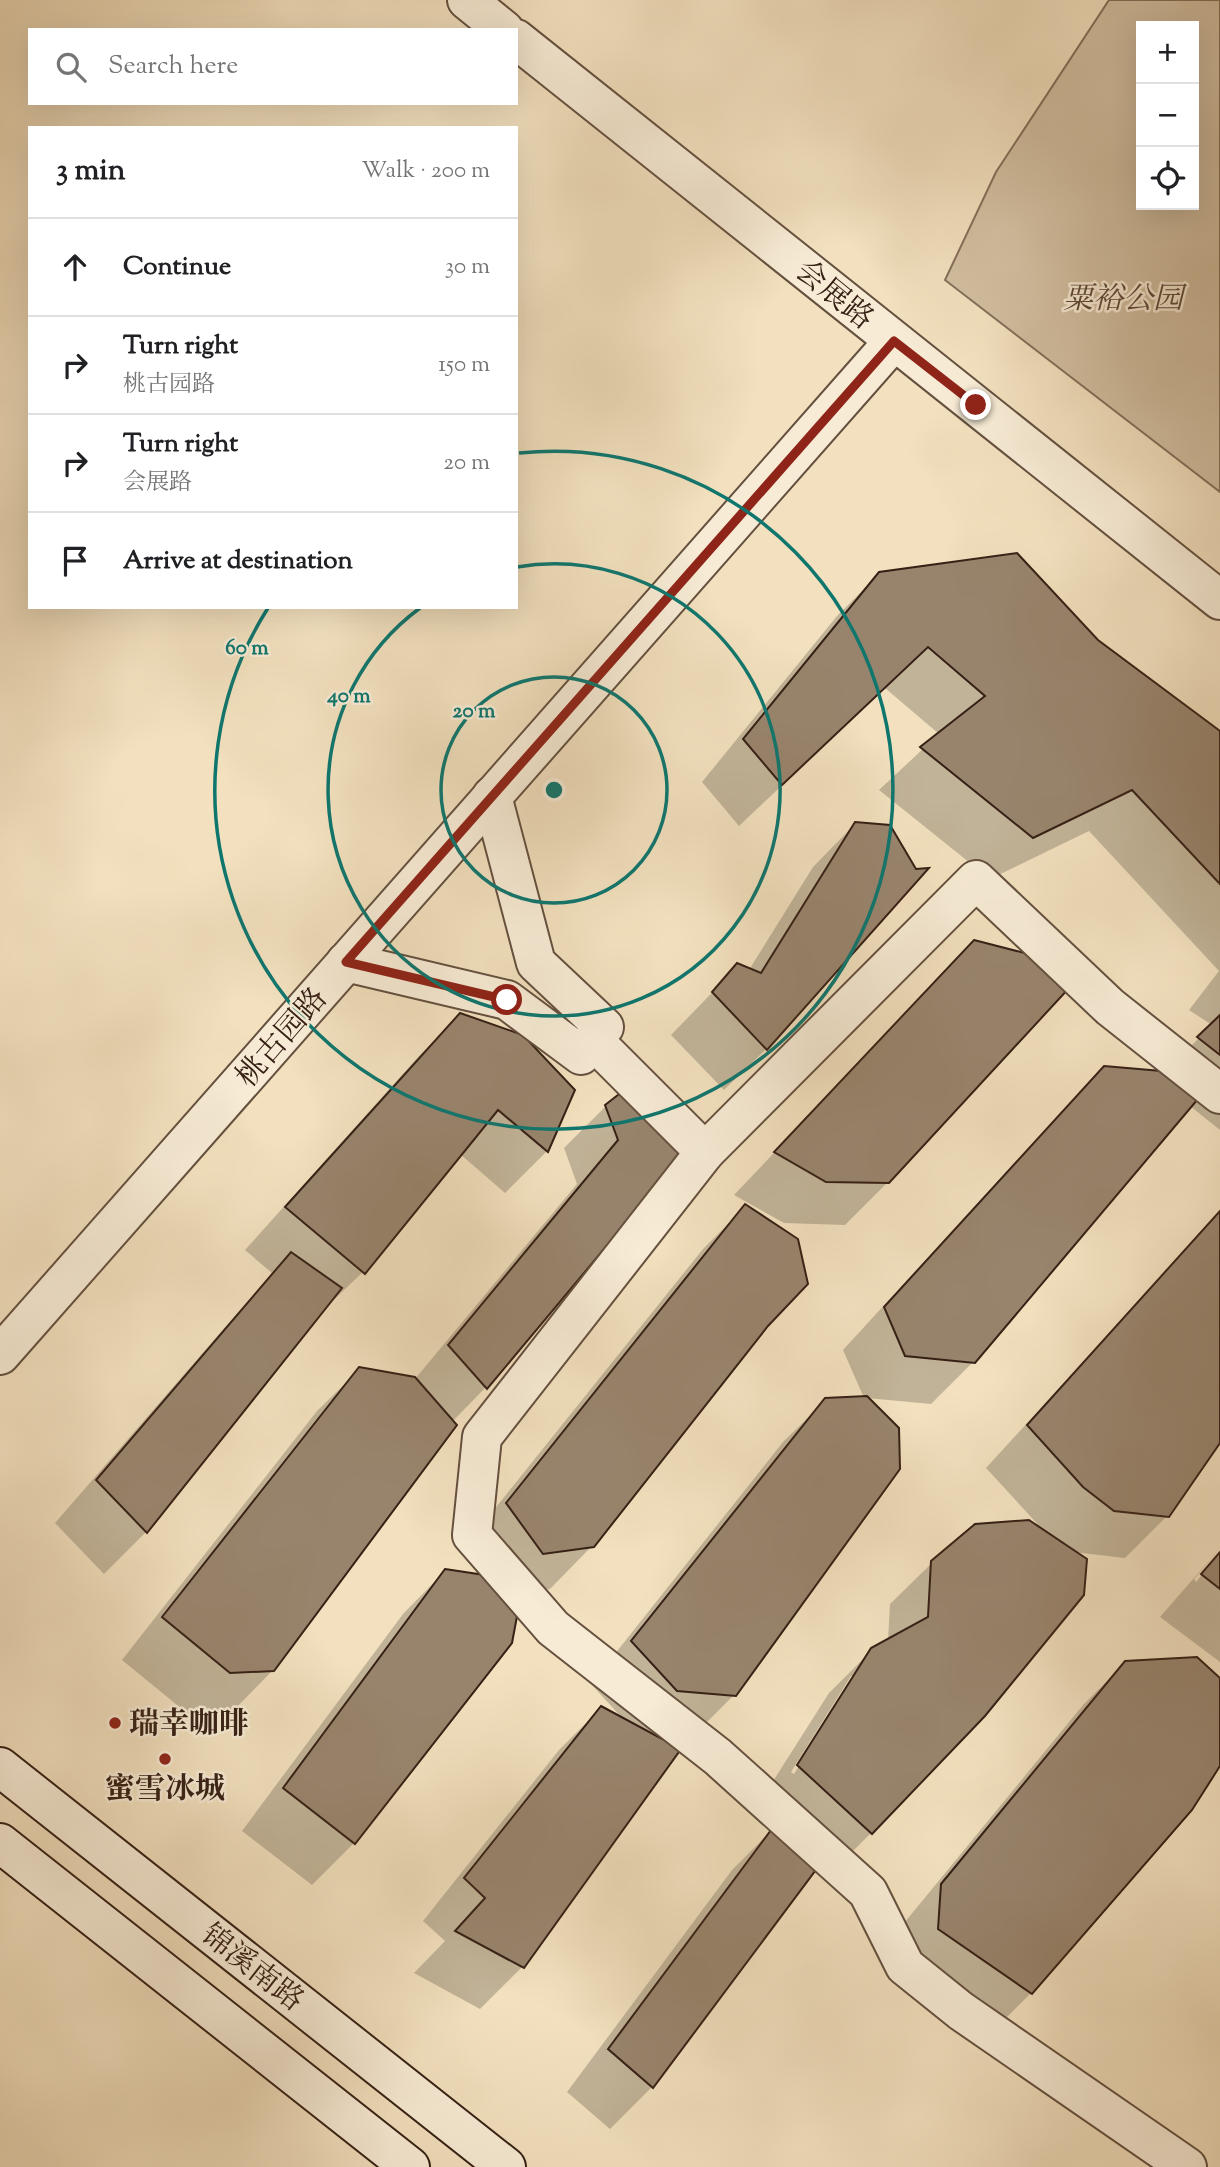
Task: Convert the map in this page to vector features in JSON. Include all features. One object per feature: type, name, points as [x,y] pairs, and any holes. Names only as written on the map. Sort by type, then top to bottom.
[{"type":"street","points":[[467,0],[502,28]]},
{"type":"street","name":"会展路","points":[[518,41],[1220,600]]},
{"type":"street","name":"桃古园路","points":[[0,1355],[894,341]]},
{"type":"street","points":[[346,962],[507,1000],[581,1055],[604,1027],[536,963],[492,796]]},
{"type":"street","points":[[1187,2167],[961,2011],[905,1966],[867,1892],[718,1757],[553,1629],[472,1535],[482,1437],[705,1152],[976,880],[1110,1007],[1220,1094]]},
{"type":"street","points":[[593,1040],[705,1152]]},
{"type":"street","name":"锦溪南路","points":[[0,1766],[506,2167]]},
{"type":"street","name":"锦溪南路","points":[[0,1843],[410,2167]]},
{"type":"green space","name":"粟裕公园","points":[[1109,0],[1220,0],[1220,492],[945,280],[996,172]]},
{"type":"building","points":[[1017,553],[1098,640],[1220,731],[1220,884],[1132,790],[1033,838],[920,747],[985,696],[928,647],[782,785],[743,739],[879,572]]},
{"type":"building","points":[[855,822],[890,825],[916,869],[929,868],[767,1050],[712,992],[737,963],[761,973]]},
{"type":"building","points":[[974,940],[1036,956],[1070,987],[889,1183],[826,1182],[774,1152]]},
{"type":"building","points":[[460,1013],[523,1035],[575,1090],[548,1152],[498,1110],[365,1274],[285,1207]]},
{"type":"building","points":[[1220,1015],[1220,1055],[1197,1037]]},
{"type":"building","points":[[1104,1066],[1173,1072],[1198,1099],[975,1363],[905,1356],[884,1307]]},
{"type":"building","points":[[628,1087],[686,1151],[487,1389],[448,1345],[618,1140],[605,1105]]},
{"type":"building","points":[[745,1204],[798,1239],[808,1284],[768,1326],[594,1547],[543,1554],[506,1503]]},
{"type":"building","points":[[1220,1211],[1220,1443],[1169,1517],[1114,1511],[1083,1487],[1027,1425]]},
{"type":"building","points":[[291,1252],[342,1288],[147,1533],[96,1480]]},
{"type":"building","points":[[359,1367],[415,1377],[457,1425],[274,1671],[230,1673],[162,1617]]},
{"type":"building","points":[[867,1396],[899,1428],[900,1469],[736,1696],[677,1691],[631,1641],[825,1398]]},
{"type":"building","points":[[1029,1520],[1087,1559],[1084,1595],[985,1716],[872,1834],[797,1765],[871,1648],[928,1617],[931,1561],[975,1524]]},
{"type":"building","points":[[1220,1552],[1220,1589],[1201,1574]]},
{"type":"building","points":[[445,1569],[491,1576],[518,1611],[512,1643],[355,1844],[283,1788]]},
{"type":"building","points":[[1197,1657],[1220,1678],[1220,1766],[1192,1810],[1032,1994],[938,1929],[941,1884],[1125,1661]]},
{"type":"building","points":[[601,1706],[681,1749],[524,1968],[455,1931],[485,1898],[464,1878]]},
{"type":"building","points":[[774,1826],[818,1867],[653,2088],[608,2049]]},
{"type":"place","name":"瑞幸咖啡","points":[[115,1723]]},
{"type":"place","name":"蜜雪冰城","points":[[165,1759]]},
{"type":"route","points":[[507,1000],[346,962],[894,341],[976,405]]}]
